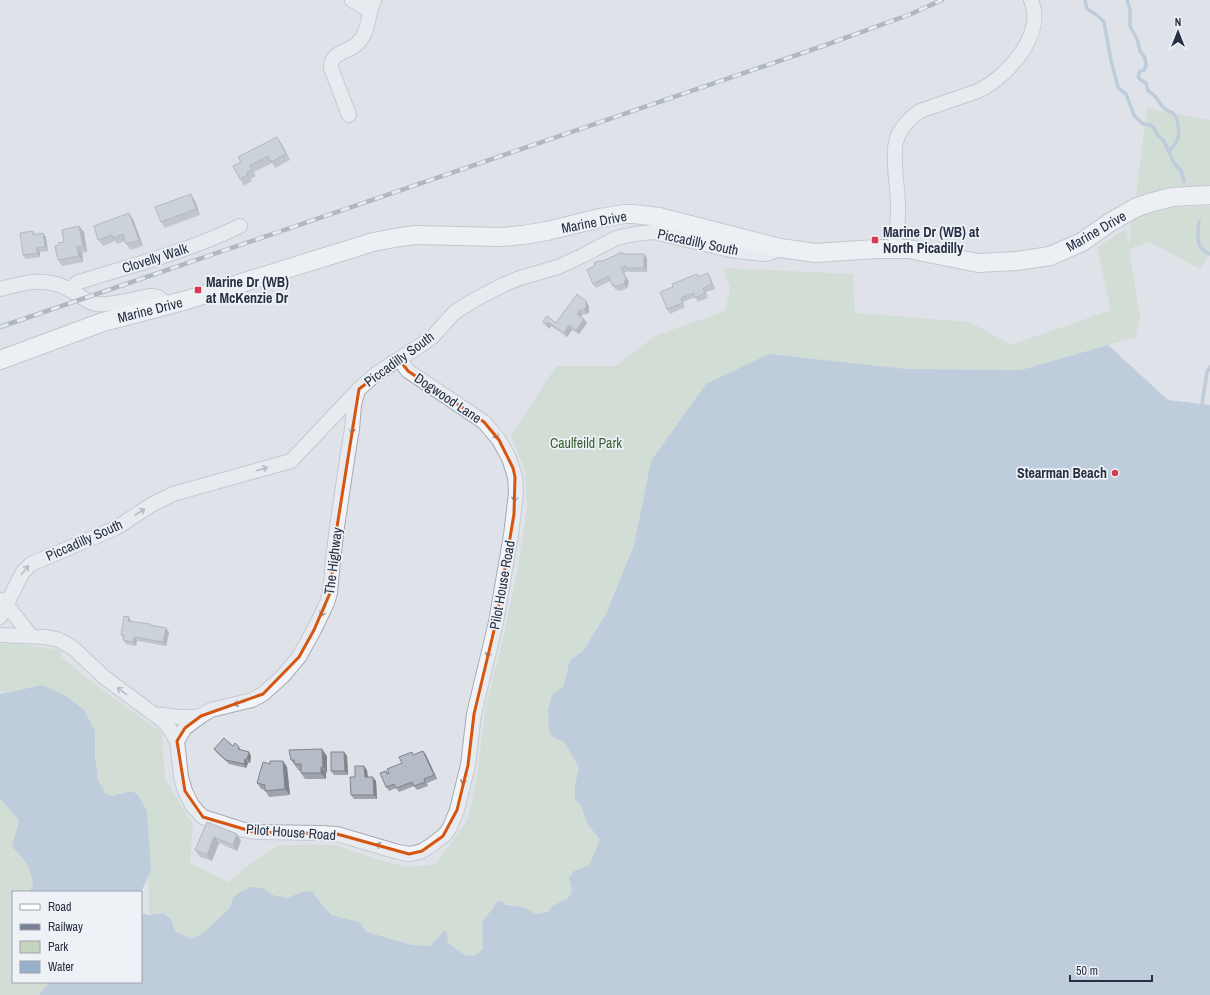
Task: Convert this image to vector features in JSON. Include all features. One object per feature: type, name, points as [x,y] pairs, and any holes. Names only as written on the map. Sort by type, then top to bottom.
[{"type":"main road","name":"Marine Drive","points":[[0,360],[103,322],[187,300],[373,242],[400,237],[433,235],[501,237],[523,235],[547,231],[600,218],[634,214],[659,217],[780,248],[816,253],[876,249],[908,249],[978,263],[1017,261],[1050,256],[1082,242],[1109,223],[1135,208],[1149,203],[1172,197],[1210,195]]},
{"type":"street","points":[[349,115],[331,68],[331,62],[333,57],[350,49],[360,41],[367,29],[372,6],[352,0]]},
{"type":"street","points":[[893,249],[898,214],[895,151],[896,141],[900,132],[913,116],[920,111],[987,87],[1008,69],[1026,45],[1031,34],[1035,13],[1031,0]]},
{"type":"street","name":"Clovelly Walk","points":[[71,290],[79,282],[160,257],[215,237],[240,226]]},
{"type":"street","name":"Piccadilly South","points":[[2,607],[23,572],[31,564],[116,528],[151,505],[173,494],[291,461],[359,389],[376,374],[424,343],[433,336],[456,312],[476,299],[512,280],[564,264],[621,237],[644,232],[654,232],[730,250],[770,253],[780,248]]},
{"type":"street","points":[[0,289],[28,282],[40,281],[56,283],[71,290],[88,302],[95,304],[106,304],[151,296],[158,297],[168,305]]},
{"type":"street","name":"Dogwood Lane","points":[[399,359],[408,371],[484,422],[499,440],[509,458]]},
{"type":"street","name":"The Highway","points":[[177,741],[185,728],[210,710],[252,700],[263,694],[284,676],[299,657],[314,630],[327,603],[330,593],[337,527],[352,429],[354,405],[359,389]]},
{"type":"street","name":"Pilot House Road","points":[[0,635],[44,637],[56,640],[74,648],[104,677],[163,721],[177,741],[181,778],[186,792],[195,808],[203,817],[254,832],[337,834],[398,852],[409,854],[422,851],[443,836],[450,827],[458,806],[468,765],[474,714],[498,614],[511,535],[516,477],[509,458]]},
{"type":"street","points":[[2,607],[31,636]]},
{"type":"street","name":"The Highway","points":[[154,714],[179,718],[201,716]]},
{"type":"highlighted area","points":[[399,359],[408,371],[484,422],[499,440],[513,468],[515,477],[514,514],[496,622],[474,714],[468,765],[457,810],[443,836],[422,851],[409,854],[337,834],[254,832],[203,817],[185,791],[177,741],[185,728],[201,716],[263,694],[299,657],[314,630],[330,593],[337,527],[359,389]]},
{"type":"green space","points":[[1147,108],[1210,120],[1210,186],[1171,188],[1136,196]]},
{"type":"green space","name":"Caulfeild Park","points":[[1210,206],[1210,254],[1200,269],[1150,242],[1129,249],[1140,318],[1136,337],[1021,370],[907,369],[769,354],[651,461],[634,545],[606,614],[583,651],[570,660],[563,687],[552,696],[548,710],[549,731],[554,738],[564,742],[579,769],[575,784],[575,799],[581,806],[587,823],[600,840],[589,865],[574,871],[569,878],[572,892],[567,899],[552,906],[548,912],[536,914],[523,907],[496,902],[482,922],[483,949],[474,956],[465,955],[448,943],[447,934],[441,933],[430,946],[412,945],[367,932],[359,922],[331,915],[312,891],[302,892],[287,898],[273,895],[263,888],[233,898],[229,909],[203,933],[191,939],[175,931],[171,919],[163,913],[149,915],[147,812],[138,795],[132,791],[111,796],[106,794],[101,788],[98,781],[96,764],[95,731],[42,685],[2,693],[0,689],[0,644],[12,643],[61,650],[61,657],[88,679],[162,733],[165,778],[193,825],[190,863],[228,882],[250,864],[280,845],[335,845],[407,867],[436,864],[468,819],[476,783],[486,705],[503,639],[518,567],[527,507],[525,470],[511,436],[556,366],[616,366],[655,336],[725,311],[730,289],[724,268],[853,274],[855,313],[970,322],[1011,345],[1111,310],[1097,247],[1126,229],[1129,247],[1131,222],[1150,211],[1174,207]]},
{"type":"green space","points":[[0,798],[19,821],[12,846],[28,865],[33,883],[30,891],[12,891],[12,983],[48,984],[40,995],[0,995]]},
{"type":"water","points":[[1108,345],[1168,400],[1210,405],[1210,995],[40,995],[48,983],[142,983],[142,913],[149,915],[163,913],[171,919],[175,931],[191,939],[203,933],[229,909],[233,898],[240,892],[251,887],[263,888],[273,895],[287,898],[302,892],[312,891],[331,915],[359,922],[367,932],[412,945],[430,946],[445,930],[448,943],[465,955],[474,956],[483,949],[482,922],[496,902],[501,901],[506,905],[523,907],[536,914],[548,912],[552,906],[567,899],[572,892],[569,878],[574,871],[589,865],[600,840],[587,823],[581,806],[575,799],[575,784],[579,768],[564,742],[554,738],[549,731],[548,710],[552,695],[563,687],[570,660],[583,651],[606,614],[634,545],[651,461],[706,384],[769,354],[907,369],[1021,370]]},
{"type":"water","points":[[42,685],[66,696],[84,710],[95,731],[95,756],[98,780],[105,793],[111,796],[132,791],[138,795],[147,811],[151,871],[141,891],[30,891],[33,883],[28,865],[12,846],[19,821],[0,798],[0,694]]},
{"type":"building","points":[[277,137],[286,154],[271,162],[268,156],[249,166],[252,170],[246,173],[248,175],[240,179],[233,166],[241,162],[238,157]]},
{"type":"building","points":[[191,194],[196,209],[161,222],[155,207]]},
{"type":"building","points":[[129,213],[139,240],[126,244],[123,234],[113,238],[112,235],[98,240],[94,226]]},
{"type":"building","points":[[79,226],[83,246],[77,247],[79,256],[58,260],[55,246],[59,245],[58,243],[64,242],[62,230]]},
{"type":"building","points":[[33,231],[33,235],[43,233],[45,247],[37,248],[37,253],[23,255],[20,233]]},
{"type":"building","points":[[622,252],[623,254],[644,254],[644,268],[626,268],[626,266],[621,268],[626,278],[624,284],[618,286],[613,286],[608,276],[593,284],[587,270],[594,266],[595,262],[603,261]]},
{"type":"building","points":[[708,273],[712,284],[703,288],[705,293],[695,298],[694,293],[681,298],[683,303],[667,309],[660,292],[673,287],[672,284],[697,274],[698,277]]},
{"type":"building","points":[[577,294],[586,301],[586,307],[577,314],[584,319],[576,330],[569,325],[564,333],[548,322],[547,324],[543,322],[547,316],[556,323]]},
{"type":"building","points":[[124,616],[129,617],[128,621],[166,628],[163,642],[134,637],[133,642],[123,640],[124,635],[121,635]]},
{"type":"building","points":[[224,738],[233,746],[235,743],[239,747],[238,749],[249,752],[244,764],[226,760],[214,749]]},
{"type":"building","points":[[322,749],[323,767],[321,767],[321,773],[301,773],[301,764],[295,764],[294,760],[291,760],[289,750]]},
{"type":"building","points":[[423,751],[434,775],[424,779],[425,782],[414,786],[412,782],[396,788],[394,784],[386,787],[380,773],[386,771],[387,774],[389,773],[387,769],[402,763],[399,757],[412,752],[413,755]]},
{"type":"building","points":[[331,752],[344,752],[345,771],[331,771]]},
{"type":"building","points":[[270,761],[283,761],[285,789],[265,791],[265,785],[257,783],[263,762],[270,764]]},
{"type":"building","points":[[355,766],[364,766],[365,777],[373,777],[374,795],[351,795],[350,777],[355,777]]},
{"type":"building","points":[[207,822],[237,834],[233,845],[214,837],[207,855],[195,850]]},
{"type":"waterway","points":[[1085,0],[1087,9],[1097,15],[1104,22],[1111,61],[1118,87],[1126,94],[1134,115],[1143,124],[1150,125],[1154,128],[1158,136],[1164,141],[1174,163],[1181,171],[1184,181]]},
{"type":"waterway","points":[[1127,0],[1130,9],[1130,26],[1137,39],[1140,51],[1145,58],[1146,65],[1144,70],[1140,71],[1138,77],[1146,83],[1148,91],[1156,97],[1165,109],[1172,112],[1177,119],[1179,130],[1178,137],[1169,152]]},
{"type":"waterway","points":[[1199,221],[1199,245],[1210,254]]},
{"type":"waterway","points":[[1202,404],[1207,372],[1210,367]]},
{"type":"railway","points":[[0,327],[823,46],[911,14],[942,0]]},
{"type":"place","name":"Marine Dr (WB) at North Picadilly","points":[[875,240]]},
{"type":"place","name":"Marine Dr (WB) at McKenzie Dr","points":[[198,290]]},
{"type":"place","name":"Stearman Beach","points":[[1115,473]]}]
